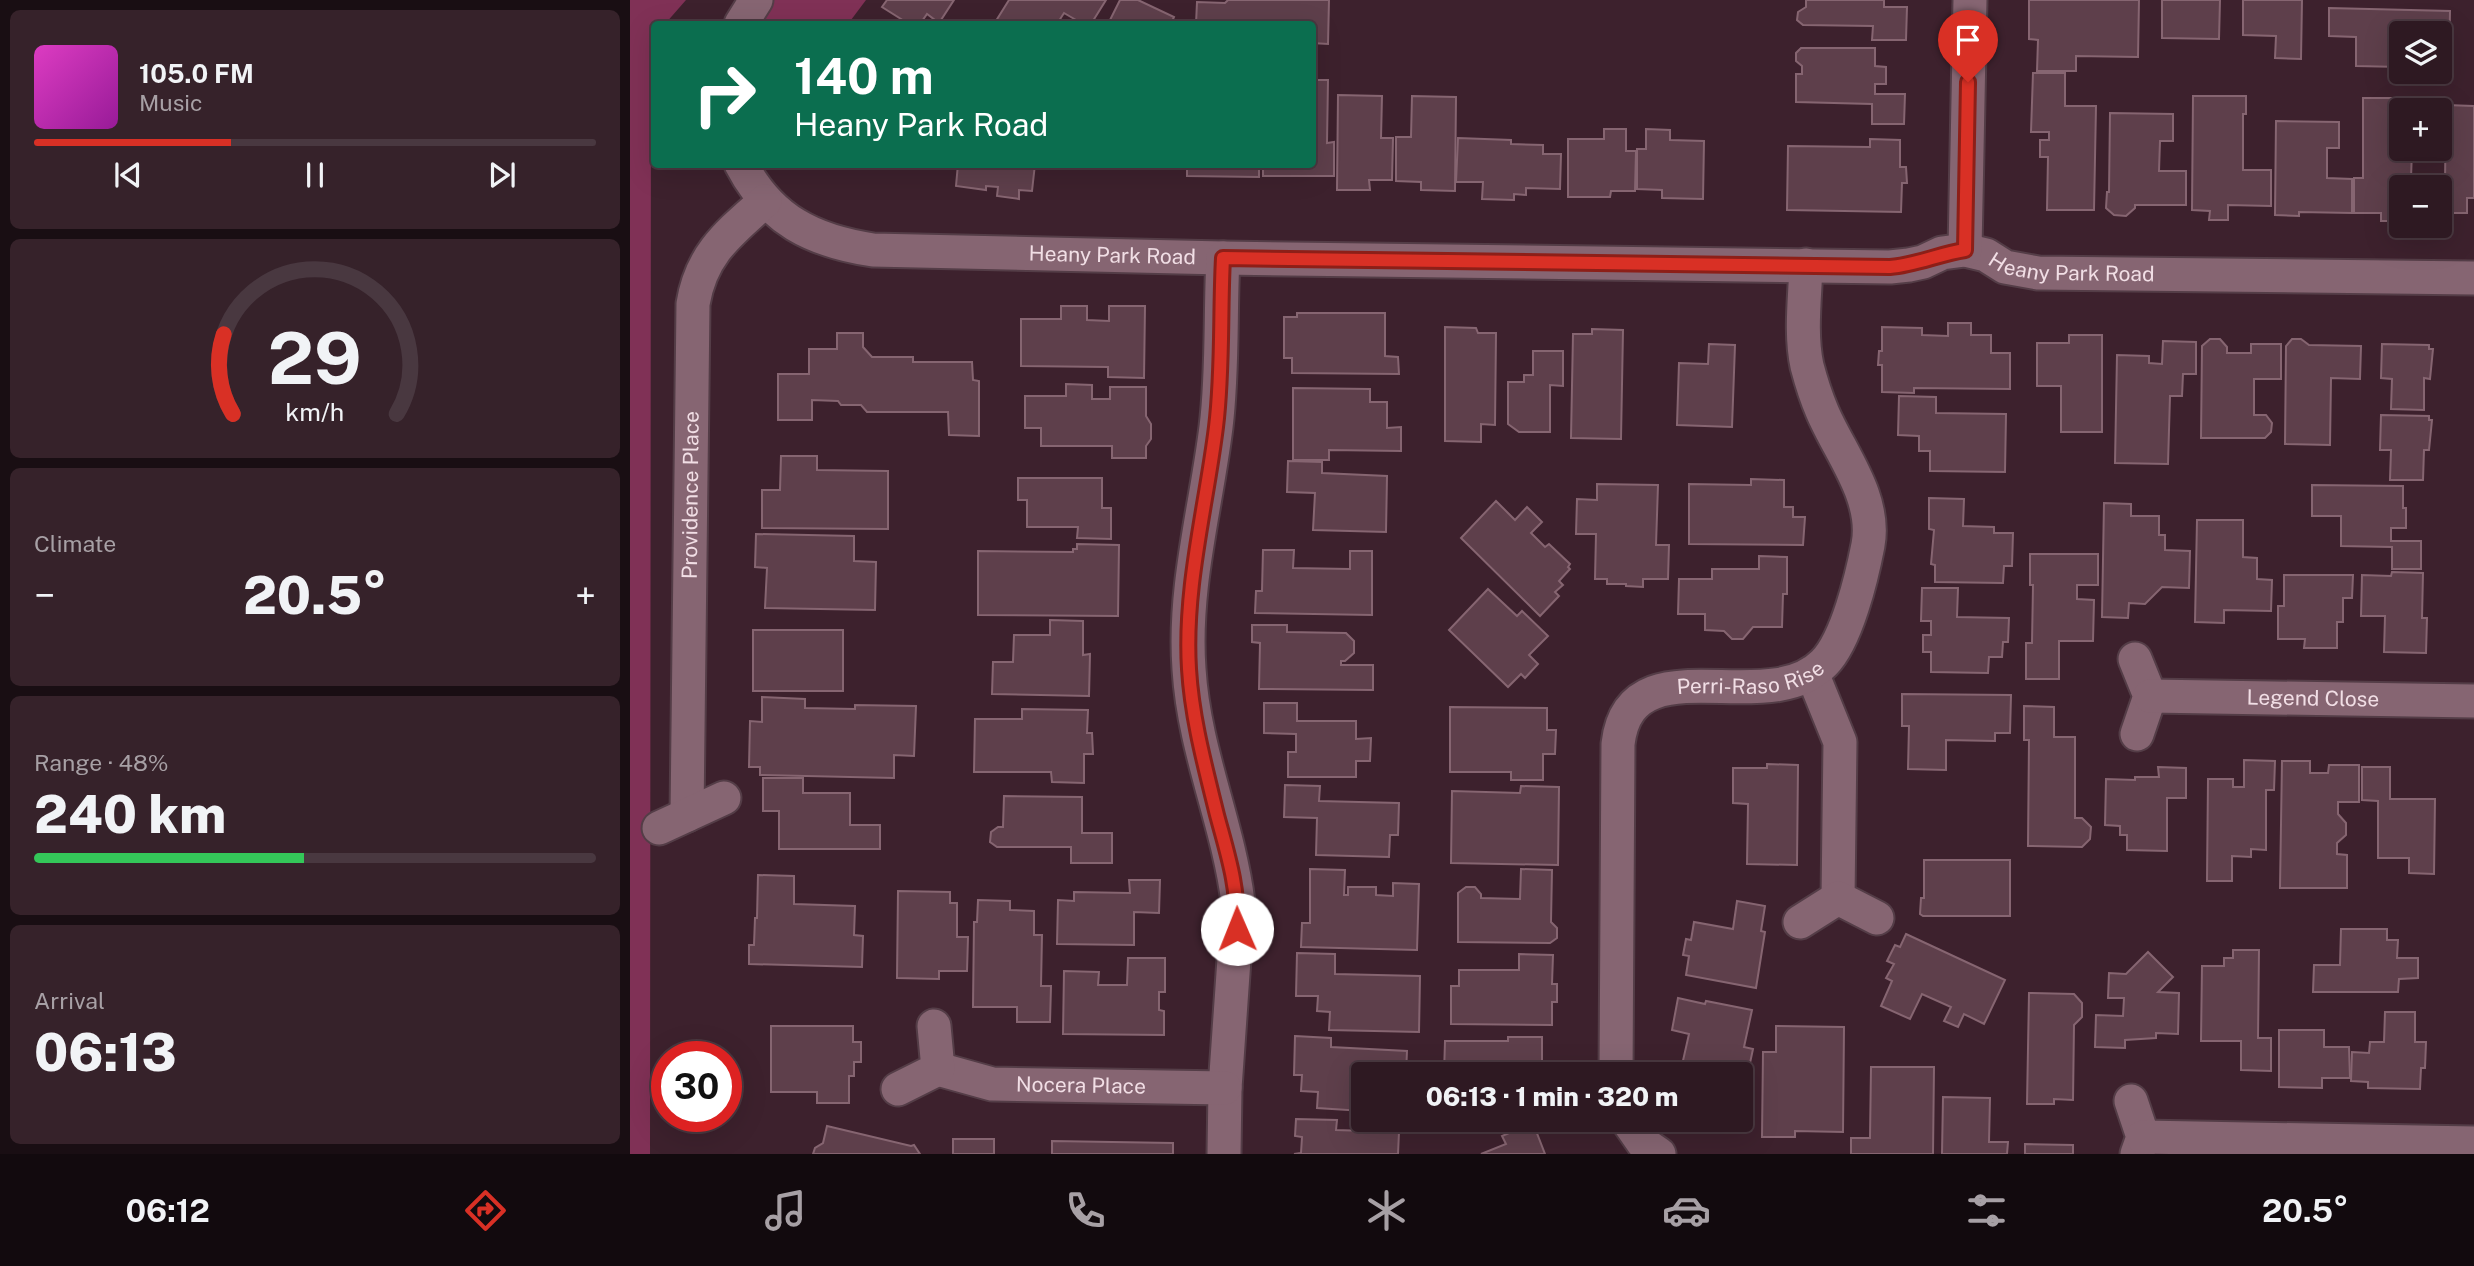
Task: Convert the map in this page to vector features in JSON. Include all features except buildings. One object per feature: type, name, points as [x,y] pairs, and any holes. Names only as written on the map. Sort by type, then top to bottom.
[{"type":"street","points":[[743,21],[756,0]]},
{"type":"street","points":[[1965,250],[1970,0]]},
{"type":"street","name":"Heany Park Road","points":[[744,168],[765,201],[782,217],[812,234],[844,245],[873,250],[1223,258],[1909,265],[1942,253],[1965,250],[1986,256],[2005,267],[2038,273],[2474,278]]},
{"type":"street","name":"Providence Place","points":[[724,799],[673,822],[693,304],[696,282],[706,264],[730,232],[765,201]]},
{"type":"street","points":[[1223,258],[1216,423],[1208,484],[1196,538],[1189,654],[1196,729],[1234,875],[1238,902],[1224,1154]]},
{"type":"street","name":"Perri-Raso Rise","points":[[1616,1062],[1618,744],[1625,719],[1646,696],[1673,686],[1765,688],[1789,683],[1812,673],[1826,662],[1843,634],[1869,540],[1869,522],[1860,488],[1822,411],[1807,362],[1804,327],[1806,265]]},
{"type":"street","points":[[2135,659],[2150,696],[2137,734]]},
{"type":"street","points":[[1812,673],[1840,742],[1839,898]]},
{"type":"street","name":"Legend Close","points":[[2150,696],[2474,701]]},
{"type":"street","points":[[1839,898],[1877,918]]},
{"type":"street","points":[[1800,922],[1839,898]]},
{"type":"street","points":[[898,1089],[938,1069],[934,1026]]},
{"type":"street","name":"Nocera Place","points":[[938,1069],[992,1084],[1226,1088]]},
{"type":"street","points":[[2131,1101],[2140,1145],[2474,1143]]},
{"type":"street","points":[[1635,1132],[1643,1143],[1659,1154]]},
{"type":"shaded area","points":[[630,0],[686,0],[668,21],[651,21],[650,1154],[630,1154]]},
{"type":"shaded area","points":[[756,0],[866,0],[850,21],[743,21]]},
{"type":"route","points":[[1237,929],[1238,902],[1234,875],[1196,729],[1189,666],[1196,538],[1208,484],[1216,423],[1223,258],[1890,267],[1923,262],[1942,253],[1965,250],[1968,82]]}]
